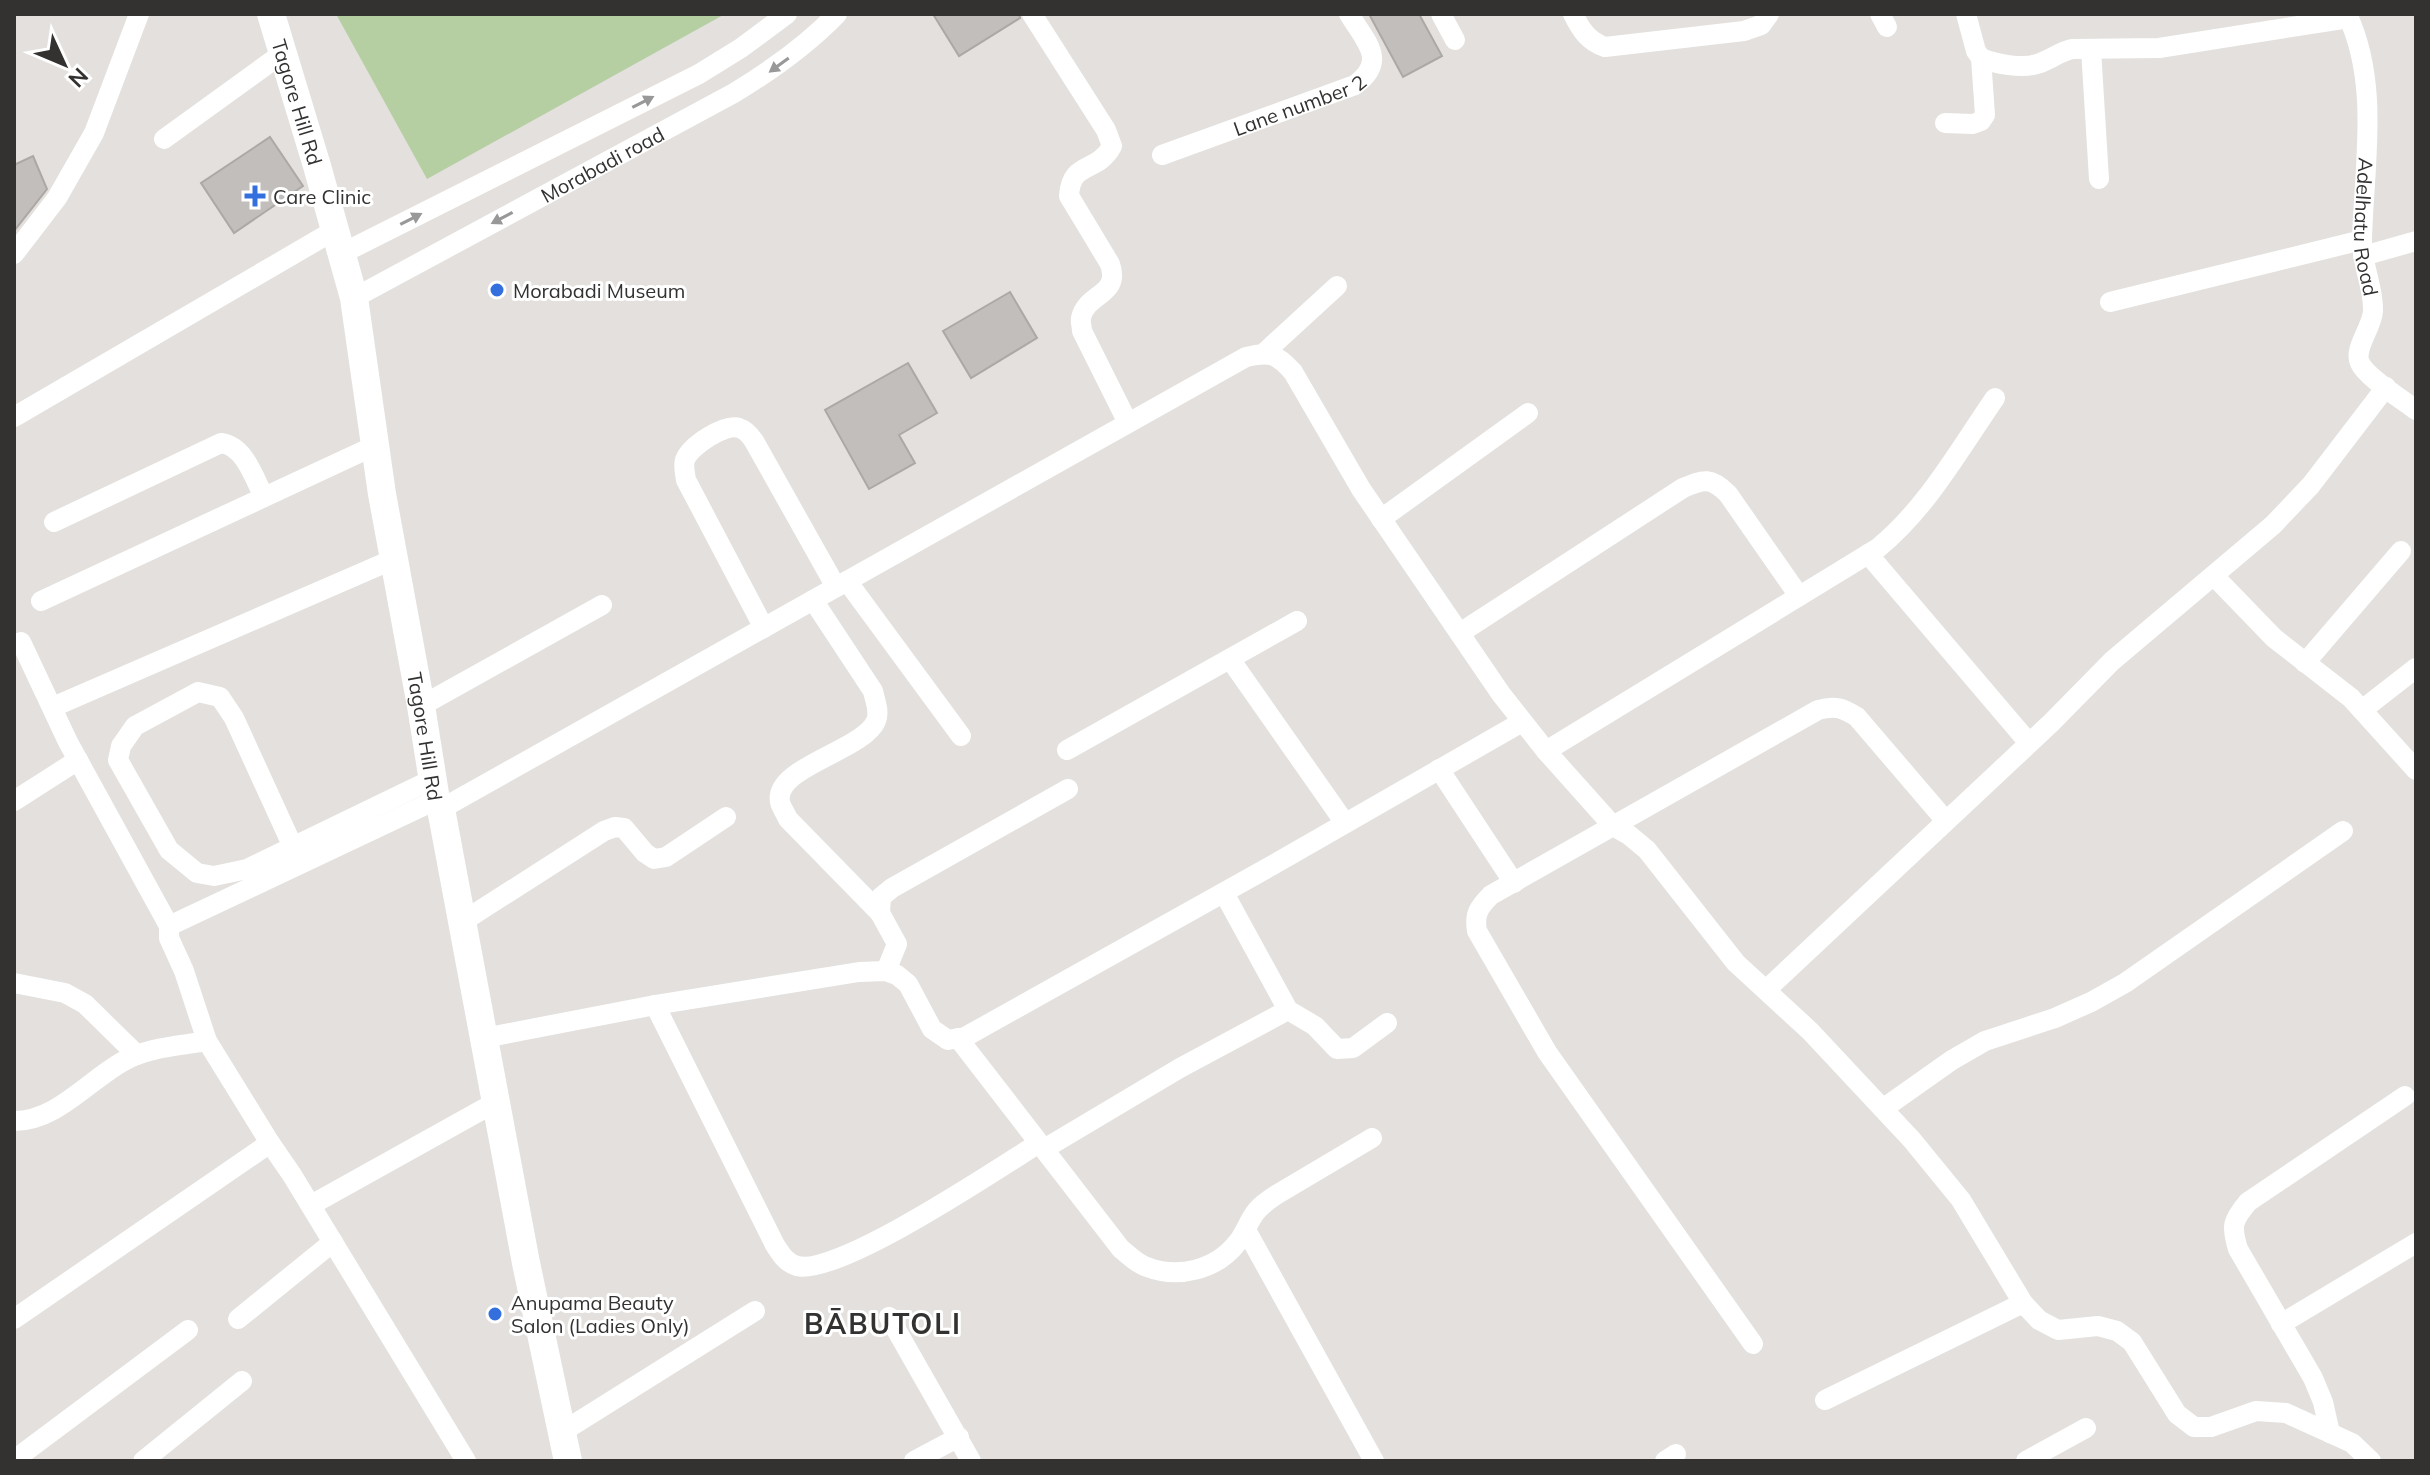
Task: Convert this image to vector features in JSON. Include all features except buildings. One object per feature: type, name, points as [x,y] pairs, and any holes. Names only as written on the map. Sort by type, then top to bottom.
[{"type":"main road","name":"Tagore Hill Rd","points":[[271,14],[354,298],[374,446],[436,796],[526,1263],[568,1461]]},
{"type":"street","points":[[14,254],[57,198],[94,133],[139,14]]},
{"type":"street","name":"Morabadi road","points":[[14,417],[338,242],[699,74],[787,14]]},
{"type":"street","name":"Morabadi road","points":[[354,298],[756,80],[807,43],[837,14]]},
{"type":"street","points":[[1032,14],[1106,130],[1112,146],[1106,158],[1076,173],[1070,184],[1069,196],[1110,264],[1113,275],[1110,286],[1087,307],[1080,318],[1082,331],[1128,423]]},
{"type":"street","name":"Lane number 2","points":[[1162,155],[1355,85],[1366,77],[1373,66],[1372,52],[1349,14]]},
{"type":"street","points":[[1441,14],[1455,40]]},
{"type":"street","points":[[1573,14],[1584,34],[1593,43],[1605,47],[1744,31],[1761,25],[1769,14]]},
{"type":"street","points":[[1945,123],[1973,124],[1985,115],[1981,58],[1976,51],[1966,14]]},
{"type":"street","points":[[1981,58],[2035,65],[2059,52],[2072,49],[2146,49],[2188,45],[2348,16]]},
{"type":"street","name":"Adelhatu Road","points":[[2348,16],[2355,31],[2367,92],[2362,248],[2373,297],[2373,315],[2359,348],[2358,361],[2367,373],[2416,410]]},
{"type":"street","points":[[2091,49],[2099,179]]},
{"type":"street","points":[[164,139],[283,53]]},
{"type":"street","points":[[2110,302],[2362,248],[2416,241]]},
{"type":"street","points":[[1264,353],[1337,286]]},
{"type":"street","points":[[169,926],[436,796],[764,628],[1246,357],[1264,353],[1281,358],[1293,372],[1361,489],[1522,722],[1613,826],[1647,850],[1736,963],[1810,1031],[1884,1108],[1961,1200],[2023,1303],[2039,1320],[2058,1330],[2098,1326],[2117,1331],[2132,1342],[2177,1414],[2194,1427],[2211,1427],[2256,1411],[2286,1413],[2352,1443],[2371,1461]]},
{"type":"street","points":[[1766,990],[2112,661],[2273,525],[2311,485],[2386,387]]},
{"type":"street","points":[[1546,751],[1868,554],[1901,529],[1995,398]]},
{"type":"street","points":[[1381,519],[1528,413]]},
{"type":"street","points":[[764,628],[686,480],[684,463],[689,453],[727,427],[748,432],[841,584],[961,736]]},
{"type":"street","points":[[54,522],[221,443],[232,444],[240,451],[264,497]]},
{"type":"street","points":[[41,601],[374,446]]},
{"type":"street","points":[[1460,633],[1683,488],[1702,480],[1717,483],[1728,494],[1799,596]]},
{"type":"street","points":[[2305,663],[2401,551]]},
{"type":"street","points":[[1868,554],[2029,743]]},
{"type":"street","points":[[53,707],[394,559]]},
{"type":"street","points":[[2214,576],[2254,620],[2362,710],[2416,770]]},
{"type":"street","points":[[813,600],[873,691],[876,721],[865,734],[796,774],[782,787],[780,801],[788,819],[880,913],[897,944],[886,971]]},
{"type":"street","points":[[421,706],[602,605]]},
{"type":"street","points":[[1067,750],[1297,621]]},
{"type":"street","points":[[16,639],[169,926],[169,938],[184,971],[207,1041],[311,1205],[466,1461]]},
{"type":"street","points":[[1230,659],[1345,823]]},
{"type":"street","points":[[2362,710],[2416,668]]},
{"type":"street","points":[[293,847],[234,718],[220,697],[198,692],[135,726],[121,746],[118,760],[169,850],[197,873],[214,876],[247,869],[293,847],[436,796]]},
{"type":"street","points":[[1753,1344],[1547,1052],[1477,931],[1475,918],[1480,906],[1491,895],[1818,710],[1831,706],[1843,708],[1857,717],[1946,821]]},
{"type":"street","points":[[484,1038],[655,1005],[859,972],[886,971],[908,984],[932,1029],[948,1040],[965,1037],[1522,722]]},
{"type":"street","points":[[14,801],[78,760]]},
{"type":"street","points":[[1439,769],[1514,883]]},
{"type":"street","points":[[880,913],[881,897],[892,888],[1068,789]]},
{"type":"street","points":[[462,922],[604,831],[624,828],[654,859],[666,857],[726,817]]},
{"type":"street","points":[[1884,1108],[1952,1060],[1985,1041],[2055,1018],[2125,983],[2343,831]]},
{"type":"street","points":[[1224,893],[1288,1010],[1315,1026],[1337,1049],[1353,1048],[1387,1023]]},
{"type":"street","points":[[14,983],[65,993],[85,1004],[137,1055]]},
{"type":"street","points":[[655,1005],[775,1245],[786,1260],[798,1267],[813,1266],[857,1251],[1288,1010]]},
{"type":"street","points":[[958,1038],[1121,1249],[1143,1267],[1170,1274],[1198,1270],[1218,1262],[1237,1245],[1254,1215],[1276,1195],[1372,1138]]},
{"type":"street","points":[[14,1121],[35,1120],[52,1111],[124,1060],[151,1050],[207,1041]]},
{"type":"street","points":[[2330,1433],[2323,1402],[2313,1378],[2238,1249],[2232,1228],[2248,1202],[2405,1096]]},
{"type":"street","points":[[311,1205],[496,1102]]},
{"type":"street","points":[[14,1319],[270,1143]]},
{"type":"street","points":[[1246,1230],[1374,1461]]},
{"type":"street","points":[[238,1319],[333,1242]]},
{"type":"street","points":[[2281,1324],[2416,1243]]},
{"type":"street","points":[[1825,1400],[2023,1303]]},
{"type":"street","points":[[562,1432],[755,1311]]},
{"type":"street","points":[[889,1317],[971,1461]]},
{"type":"street","points":[[14,1460],[188,1330]]},
{"type":"street","points":[[143,1461],[242,1381]]},
{"type":"street","points":[[2026,1461],[2086,1428]]},
{"type":"street","points":[[914,1461],[959,1437]]},
{"type":"green space","points":[[336,14],[725,14],[427,179]]},
{"type":"place","name":"Care Clinic","points":[[255,196]]},
{"type":"place","name":"Morabadi Museum","points":[[497,290]]},
{"type":"place","name":"Anupama Beauty Salon (Ladies Only)","points":[[495,1314]]},
{"type":"district","name":"BĀBUTOLI","points":[[883,1323]]}]
